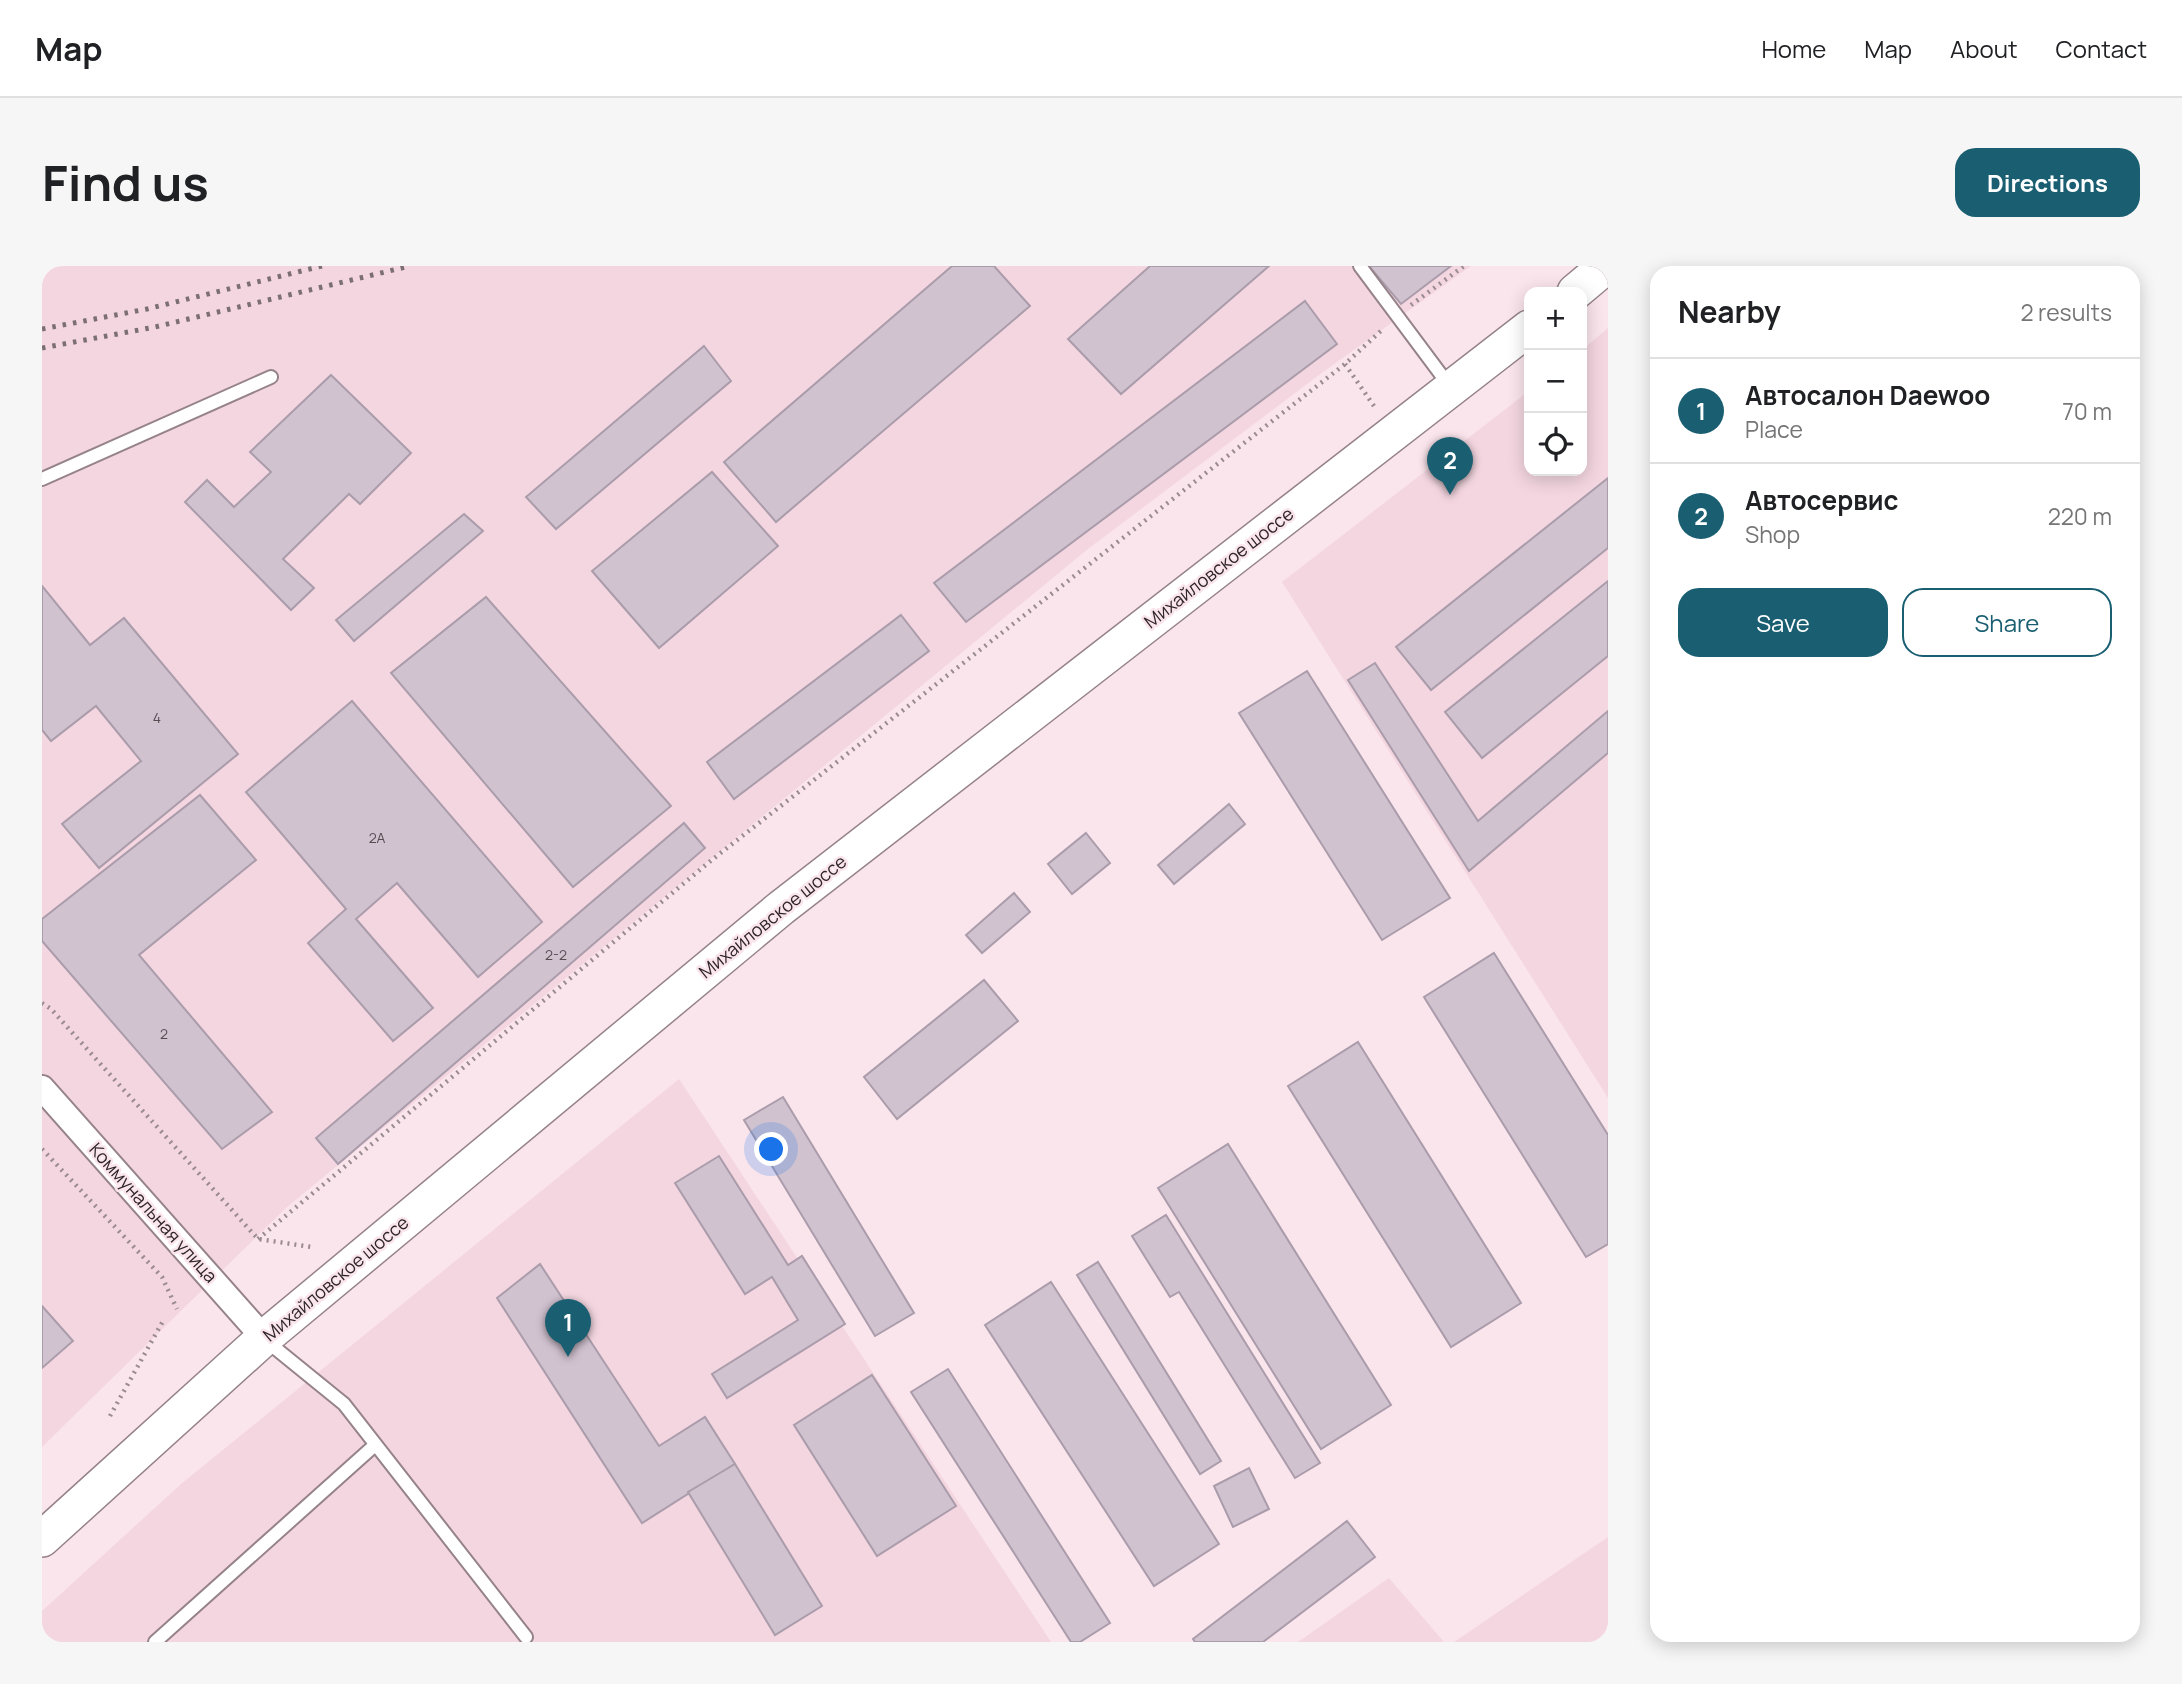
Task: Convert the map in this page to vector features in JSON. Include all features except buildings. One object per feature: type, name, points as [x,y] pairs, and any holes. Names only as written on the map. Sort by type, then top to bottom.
[{"type":"main road","points":[[1581,287],[1606,266]]},
{"type":"main road","name":"Михайловское шоссе","points":[[42,1539],[264,1338],[781,908],[1524,331]]},
{"type":"street","name":"Коммунальная улица","points":[[42,1088],[264,1338]]},
{"type":"lane","points":[[1360,266],[1451,388]]},
{"type":"lane","points":[[42,479],[271,377]]},
{"type":"lane","points":[[264,1338],[344,1404],[526,1637]]},
{"type":"lane","points":[[155,1642],[375,1445]]},
{"type":"path","points":[[258,1239],[713,859],[1345,364],[1396,316],[1464,266]]},
{"type":"path","points":[[42,1003],[51,1009],[258,1239],[312,1247]]},
{"type":"path","points":[[42,1149],[162,1277],[177,1309]]},
{"type":"path","points":[[110,1416],[163,1321]]},
{"type":"shaded area","points":[[42,266],[1471,266],[1319,375],[1088,549],[287,1207],[42,1447]]},
{"type":"shaded area","points":[[1608,328],[1608,1098],[1282,582],[1524,395],[1524,476],[1587,476],[1587,346]]},
{"type":"shaded area","points":[[679,1079],[1051,1642],[42,1642],[42,1611],[181,1484]]},
{"type":"shaded area","points":[[1608,1537],[1608,1642],[1454,1642]]},
{"type":"shaded area","points":[[1389,1578],[1444,1642],[1298,1642]]},
{"type":"railway","points":[[42,329],[147,309],[322,266]]},
{"type":"railway","points":[[42,348],[155,327],[410,266]]},
{"type":"place","name":"Автосервис","points":[[1450,495]]},
{"type":"place","name":"Автосалон Daewoo","points":[[568,1357]]}]
